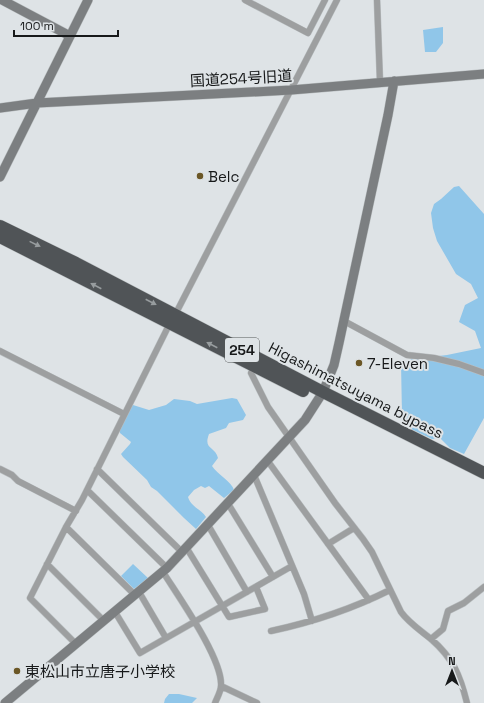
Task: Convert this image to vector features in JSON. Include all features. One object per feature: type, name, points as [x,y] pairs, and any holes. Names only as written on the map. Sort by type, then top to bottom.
[{"type":"highway","name":"Higashimatsuyama bypass","points":[[0,226],[76,263],[255,367],[322,396],[484,473]]},
{"type":"highway","name":"Higashimatsuyama bypass","points":[[0,237],[172,319],[322,396],[484,483]]},
{"type":"street","points":[[2,0],[70,36]]},
{"type":"street","points":[[0,177],[88,0]]},
{"type":"street","points":[[245,0],[308,33],[324,0]]},
{"type":"street","points":[[76,644],[30,598],[66,527],[87,490],[172,319],[337,0]]},
{"type":"street","points":[[377,0],[380,82]]},
{"type":"street","name":"国道254号旧道","points":[[0,108],[37,103],[291,90],[484,74]]},
{"type":"street","points":[[5,703],[165,570],[305,420],[322,396],[334,365],[388,116],[394,81]]},
{"type":"street","points":[[344,321],[407,355],[459,364],[484,372]]},
{"type":"street","points":[[0,351],[124,414]]},
{"type":"street","points":[[255,367],[251,373],[268,407],[334,504],[372,552],[401,612],[407,621],[431,639],[453,663],[459,674],[467,703]]},
{"type":"street","points":[[267,460],[369,600]]},
{"type":"street","points":[[0,469],[12,475],[18,481],[76,511]]},
{"type":"street","points":[[97,469],[184,550],[229,617],[265,610],[256,587]]},
{"type":"street","points":[[254,474],[304,594],[312,621]]},
{"type":"street","points":[[87,490],[165,570],[216,662],[221,686],[215,703]]},
{"type":"street","points":[[228,502],[273,577]]},
{"type":"street","points":[[208,525],[247,592]]},
{"type":"street","points":[[66,527],[137,593],[166,638]]},
{"type":"street","points":[[328,544],[354,528]]},
{"type":"street","points":[[47,564],[104,621]]},
{"type":"street","points":[[115,612],[140,653],[292,566]]},
{"type":"street","points":[[431,639],[443,629],[448,611],[464,602],[484,587]]},
{"type":"street","points":[[271,631],[335,614],[390,590]]},
{"type":"street","points":[[221,686],[257,703]]},
{"type":"shaded area","points":[[443,27],[443,43],[436,52],[425,52],[423,30]]},
{"type":"shaded area","points":[[459,186],[484,214],[484,418],[464,454],[450,448],[440,438],[432,439],[409,428],[402,415],[401,363],[412,359],[447,355],[481,348],[475,331],[459,322],[465,305],[478,298],[471,284],[456,274],[437,241],[433,228],[431,213],[434,204],[454,187]]},
{"type":"shaded area","points":[[232,398],[237,399],[246,415],[243,420],[229,423],[226,428],[209,434],[207,443],[217,454],[218,458],[212,466],[233,487],[234,490],[224,498],[209,486],[205,488],[201,486],[194,490],[188,497],[189,500],[206,517],[196,529],[151,487],[147,480],[123,457],[121,454],[131,442],[120,433],[119,429],[131,406],[133,405],[149,410],[166,405],[174,399],[190,401],[197,404]]},
{"type":"shaded area","points":[[133,564],[148,578],[134,589],[121,576]]},
{"type":"shaded area","points":[[169,694],[179,694],[197,698],[192,703],[164,703]]},
{"type":"place","name":"Belc","points":[[200,176]]},
{"type":"place","name":"7-Eleven","points":[[359,363]]},
{"type":"place","name":"東松山市立唐子小学校","points":[[17,671]]}]
